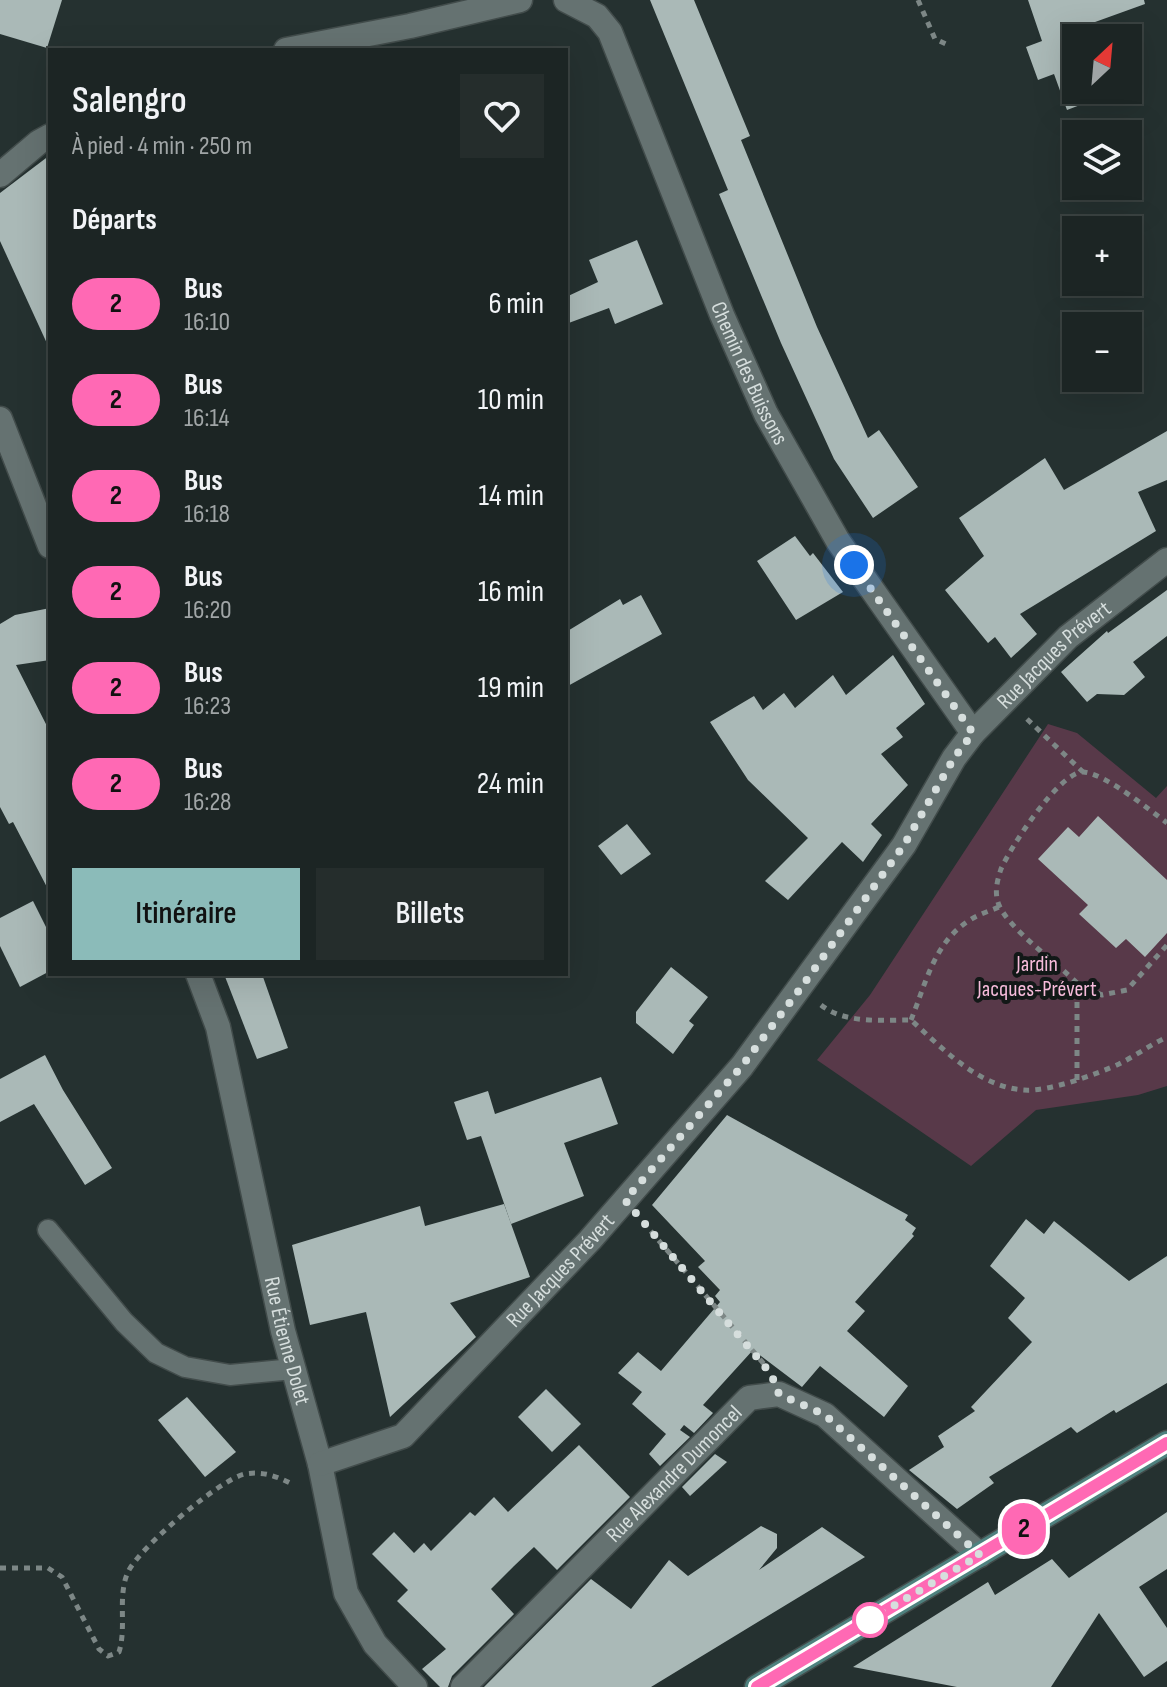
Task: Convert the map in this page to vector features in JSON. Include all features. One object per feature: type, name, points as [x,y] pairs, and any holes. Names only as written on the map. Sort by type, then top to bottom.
[{"type":"main road","points":[[757,1687],[1167,1443]]},
{"type":"street","points":[[296,48],[520,0]]},
{"type":"street","name":"Chemin des Buissons","points":[[566,0],[597,16],[610,32],[722,315],[766,414],[838,541],[973,733]]},
{"type":"street","points":[[0,175],[48,137]]},
{"type":"street","points":[[0,419],[48,541]]},
{"type":"street","name":"Rue Jacques Prévert","points":[[320,1464],[403,1436],[625,1200],[742,1066],[800,989],[904,845],[954,758],[973,733],[1068,637],[1167,560]]},
{"type":"street","name":"Rue Étienne Dolet","points":[[199,976],[218,1027],[293,1369],[320,1464],[346,1593],[375,1644],[415,1687]]},
{"type":"street","points":[[779,1394],[825,1415],[980,1555]]},
{"type":"street","name":"Rue Alexandre Dumoncel","points":[[463,1687],[749,1398],[779,1394]]},
{"type":"lane","points":[[48,1230],[124,1322],[156,1353],[185,1367],[230,1375],[293,1369]]},
{"type":"path","points":[[918,0],[935,39],[946,44]]},
{"type":"path","points":[[1006,699],[1083,772],[1105,780],[1167,823]]},
{"type":"path","points":[[1083,772],[1068,777],[1050,795],[1002,867],[995,891],[999,907],[1020,931],[1077,983],[1102,995],[1127,990],[1167,945]]},
{"type":"path","points":[[911,1020],[933,958],[950,936],[970,920],[999,907]]},
{"type":"path","points":[[1077,983],[1077,1080]]},
{"type":"path","points":[[800,989],[831,1013],[869,1020],[911,1020],[951,1057],[973,1072],[1025,1090],[1077,1080],[1121,1063],[1167,1037]]},
{"type":"path","points":[[625,1200],[771,1374],[779,1394]]},
{"type":"path","points":[[0,1568],[48,1568],[62,1577],[99,1649],[108,1656],[119,1652],[123,1638],[124,1587],[133,1565],[158,1536],[227,1480],[243,1474],[264,1472],[329,1504]]},
{"type":"green space","name":"Jardin Jacques-Prévert","points":[[1048,724],[1077,733],[1156,798],[1167,786],[1167,1086],[1138,1095],[1036,1110],[971,1166],[817,1060],[870,995]]},
{"type":"building","points":[[0,0],[62,0],[47,48],[0,34]]},
{"type":"building","points":[[650,0],[694,0],[750,136],[741,140],[817,327],[868,438],[879,430],[918,487],[873,518],[834,459],[781,343],[719,194],[728,190]]},
{"type":"building","points":[[1028,0],[1144,0],[1145,4],[1090,24],[1062,24],[1062,96],[1054,74],[1038,80],[1026,47],[1042,41]]},
{"type":"building","points":[[1065,104],[1083,104],[1067,110]]},
{"type":"building","points":[[48,157],[48,346],[0,241],[0,193]]},
{"type":"building","points":[[637,240],[663,304],[615,324],[609,308],[568,323],[568,296],[598,282],[589,260]]},
{"type":"building","points":[[1167,431],[1167,480],[1138,492],[1156,531],[1020,614],[1037,634],[1011,658],[995,637],[988,643],[945,590],[984,556],[959,518],[1045,458],[1064,490]]},
{"type":"building","points":[[795,536],[810,556],[813,553],[843,592],[796,620],[757,561]]},
{"type":"building","points":[[1167,590],[1167,636],[1133,662],[1145,677],[1124,695],[1097,694],[1087,702],[1061,672],[1107,631]]},
{"type":"building","points":[[641,595],[662,634],[568,686],[568,631],[620,599],[623,605]]},
{"type":"building","points":[[48,608],[48,660],[16,665],[48,728],[48,889],[13,822],[9,824],[0,807],[0,624],[15,615]]},
{"type":"building","points":[[893,655],[925,704],[896,728],[903,737],[881,754],[908,785],[871,824],[882,835],[863,862],[842,842],[788,900],[765,881],[808,838],[748,780],[710,722],[754,696],[763,710],[784,693],[795,708],[833,675],[846,695]]},
{"type":"building","points":[[1098,816],[1167,880],[1167,933],[1145,957],[1126,939],[1116,948],[1079,914],[1088,905],[1038,859],[1068,827],[1079,837]]},
{"type":"building","points":[[627,824],[651,854],[621,875],[598,846]]},
{"type":"building","points":[[33,901],[48,931],[48,972],[20,987],[0,946],[0,918]]},
{"type":"building","points":[[671,967],[708,997],[689,1021],[694,1025],[673,1054],[636,1023],[636,1012]]},
{"type":"building","points":[[225,976],[263,976],[288,1048],[257,1059]]},
{"type":"building","points":[[45,1055],[112,1168],[85,1185],[34,1104],[0,1122],[0,1079]]},
{"type":"building","points":[[601,1077],[618,1124],[564,1143],[584,1196],[511,1224],[481,1136],[467,1140],[454,1102],[488,1091],[495,1114]]},
{"type":"building","points":[[727,1115],[908,1215],[905,1220],[916,1228],[912,1234],[914,1236],[855,1302],[865,1311],[847,1331],[908,1386],[884,1417],[820,1366],[802,1387],[753,1350],[703,1405],[713,1413],[694,1433],[684,1425],[680,1430],[690,1437],[660,1466],[649,1454],[666,1434],[632,1404],[642,1392],[618,1373],[638,1352],[661,1371],[720,1302],[715,1296],[720,1290],[698,1267],[705,1261],[652,1205]]},
{"type":"building","points":[[504,1204],[530,1277],[450,1303],[476,1337],[390,1417],[366,1312],[310,1325],[292,1245],[420,1206],[425,1226]]},
{"type":"building","points":[[1026,1219],[1044,1234],[1054,1221],[1129,1281],[1167,1256],[1167,1383],[1077,1433],[1071,1427],[989,1477],[994,1483],[957,1509],[909,1470],[944,1447],[938,1436],[975,1411],[971,1407],[1032,1342],[1008,1318],[1025,1298],[990,1266]]},
{"type":"building","points":[[546,1389],[581,1424],[552,1452],[518,1417]]},
{"type":"building","points":[[187,1397],[236,1452],[205,1477],[158,1420]]},
{"type":"building","points":[[579,1445],[630,1497],[557,1570],[534,1547],[491,1589],[514,1614],[452,1676],[448,1687],[440,1687],[422,1669],[446,1649],[397,1601],[408,1590],[372,1554],[394,1532],[414,1553],[424,1543],[431,1551],[470,1512],[475,1516],[494,1497],[508,1512]]},
{"type":"building","points":[[715,1454],[727,1462],[690,1496],[682,1487]]},
{"type":"building","points":[[1167,1512],[1167,1569],[1139,1587],[1167,1628],[1167,1661],[1144,1677],[1099,1613],[1051,1687],[957,1687],[853,1667],[988,1582],[995,1595],[1052,1559],[1069,1578]]},
{"type":"building","points":[[761,1526],[777,1534],[777,1548],[759,1570],[822,1527],[865,1557],[651,1687],[484,1687],[591,1579],[631,1609],[669,1560],[688,1576]]},
{"type":"bus line","name":"2","points":[[757,1687],[1167,1443]]},
{"type":"route","points":[[854,565],[973,733],[954,758],[904,845],[800,989],[742,1066],[625,1200],[771,1374],[779,1394],[825,1415],[980,1555],[861,1625],[870,1620]]}]
